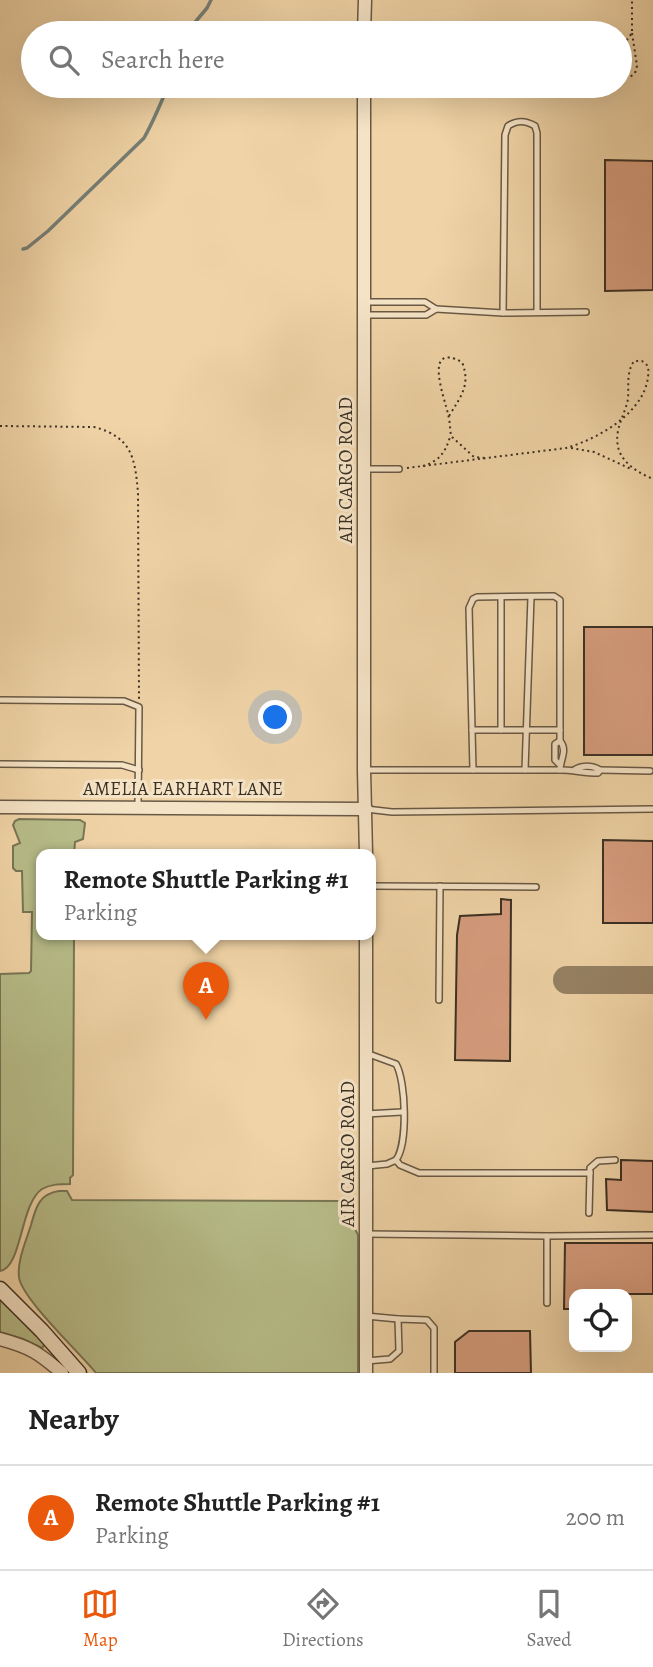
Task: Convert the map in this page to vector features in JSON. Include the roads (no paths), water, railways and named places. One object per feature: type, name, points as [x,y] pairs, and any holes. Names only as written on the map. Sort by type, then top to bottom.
[{"type":"main road","points":[[0,1290],[42,1331],[79,1373]]},
{"type":"street","points":[[364,21],[365,0]]},
{"type":"street","name":"AIR CARGO ROAD","points":[[364,98],[363,770],[366,849]]},
{"type":"street","name":"AMELIA EARHART LANE","points":[[0,807],[366,808]]},
{"type":"street","name":"AIR CARGO ROAD","points":[[366,940],[366,1367]]},
{"type":"street","points":[[0,1339],[41,1354],[62,1373]]},
{"type":"lane","points":[[503,313],[506,135],[508,126],[514,121],[527,121],[535,126],[537,133],[537,312]]},
{"type":"lane","points":[[364,309],[425,302],[436,309],[503,313],[586,312]]},
{"type":"lane","points":[[364,309],[426,315],[436,309]]},
{"type":"lane","points":[[364,469],[399,468]]},
{"type":"lane","points":[[473,770],[469,608],[477,597],[554,596],[560,600],[560,741],[564,744],[564,759],[560,768]]},
{"type":"lane","points":[[501,597],[502,730]]},
{"type":"lane","points":[[525,770],[531,597]]},
{"type":"lane","points":[[0,700],[124,701],[139,707],[138,807]]},
{"type":"lane","points":[[472,730],[560,730]]},
{"type":"lane","points":[[0,764],[122,765],[139,769]]},
{"type":"lane","points":[[363,770],[560,768],[580,773],[597,773],[600,770],[650,771]]},
{"type":"lane","points":[[366,808],[392,812],[653,809]]},
{"type":"lane","points":[[376,886],[536,887]]},
{"type":"lane","points":[[439,1000],[440,886]]},
{"type":"lane","points":[[366,1053],[396,1064],[402,1083],[403,1141],[396,1160],[387,1164],[366,1166]]},
{"type":"lane","points":[[366,1114],[402,1112]]},
{"type":"lane","points":[[396,1160],[400,1165],[419,1173],[590,1172]]},
{"type":"lane","points":[[589,1213],[590,1168],[598,1161],[615,1160]]},
{"type":"lane","points":[[366,1234],[653,1236]]},
{"type":"lane","points":[[547,1236],[547,1303]]},
{"type":"lane","points":[[366,1316],[427,1320],[434,1328],[435,1373]]},
{"type":"lane","points":[[366,1367],[390,1359],[399,1351],[398,1319]]},
{"type":"waterway","points":[[196,21],[211,0]]},
{"type":"waterway","points":[[23,249],[48,231],[144,138],[163,98]]},
{"type":"place","name":"Remote Shuttle Parking #1","points":[[206,1020]]}]
